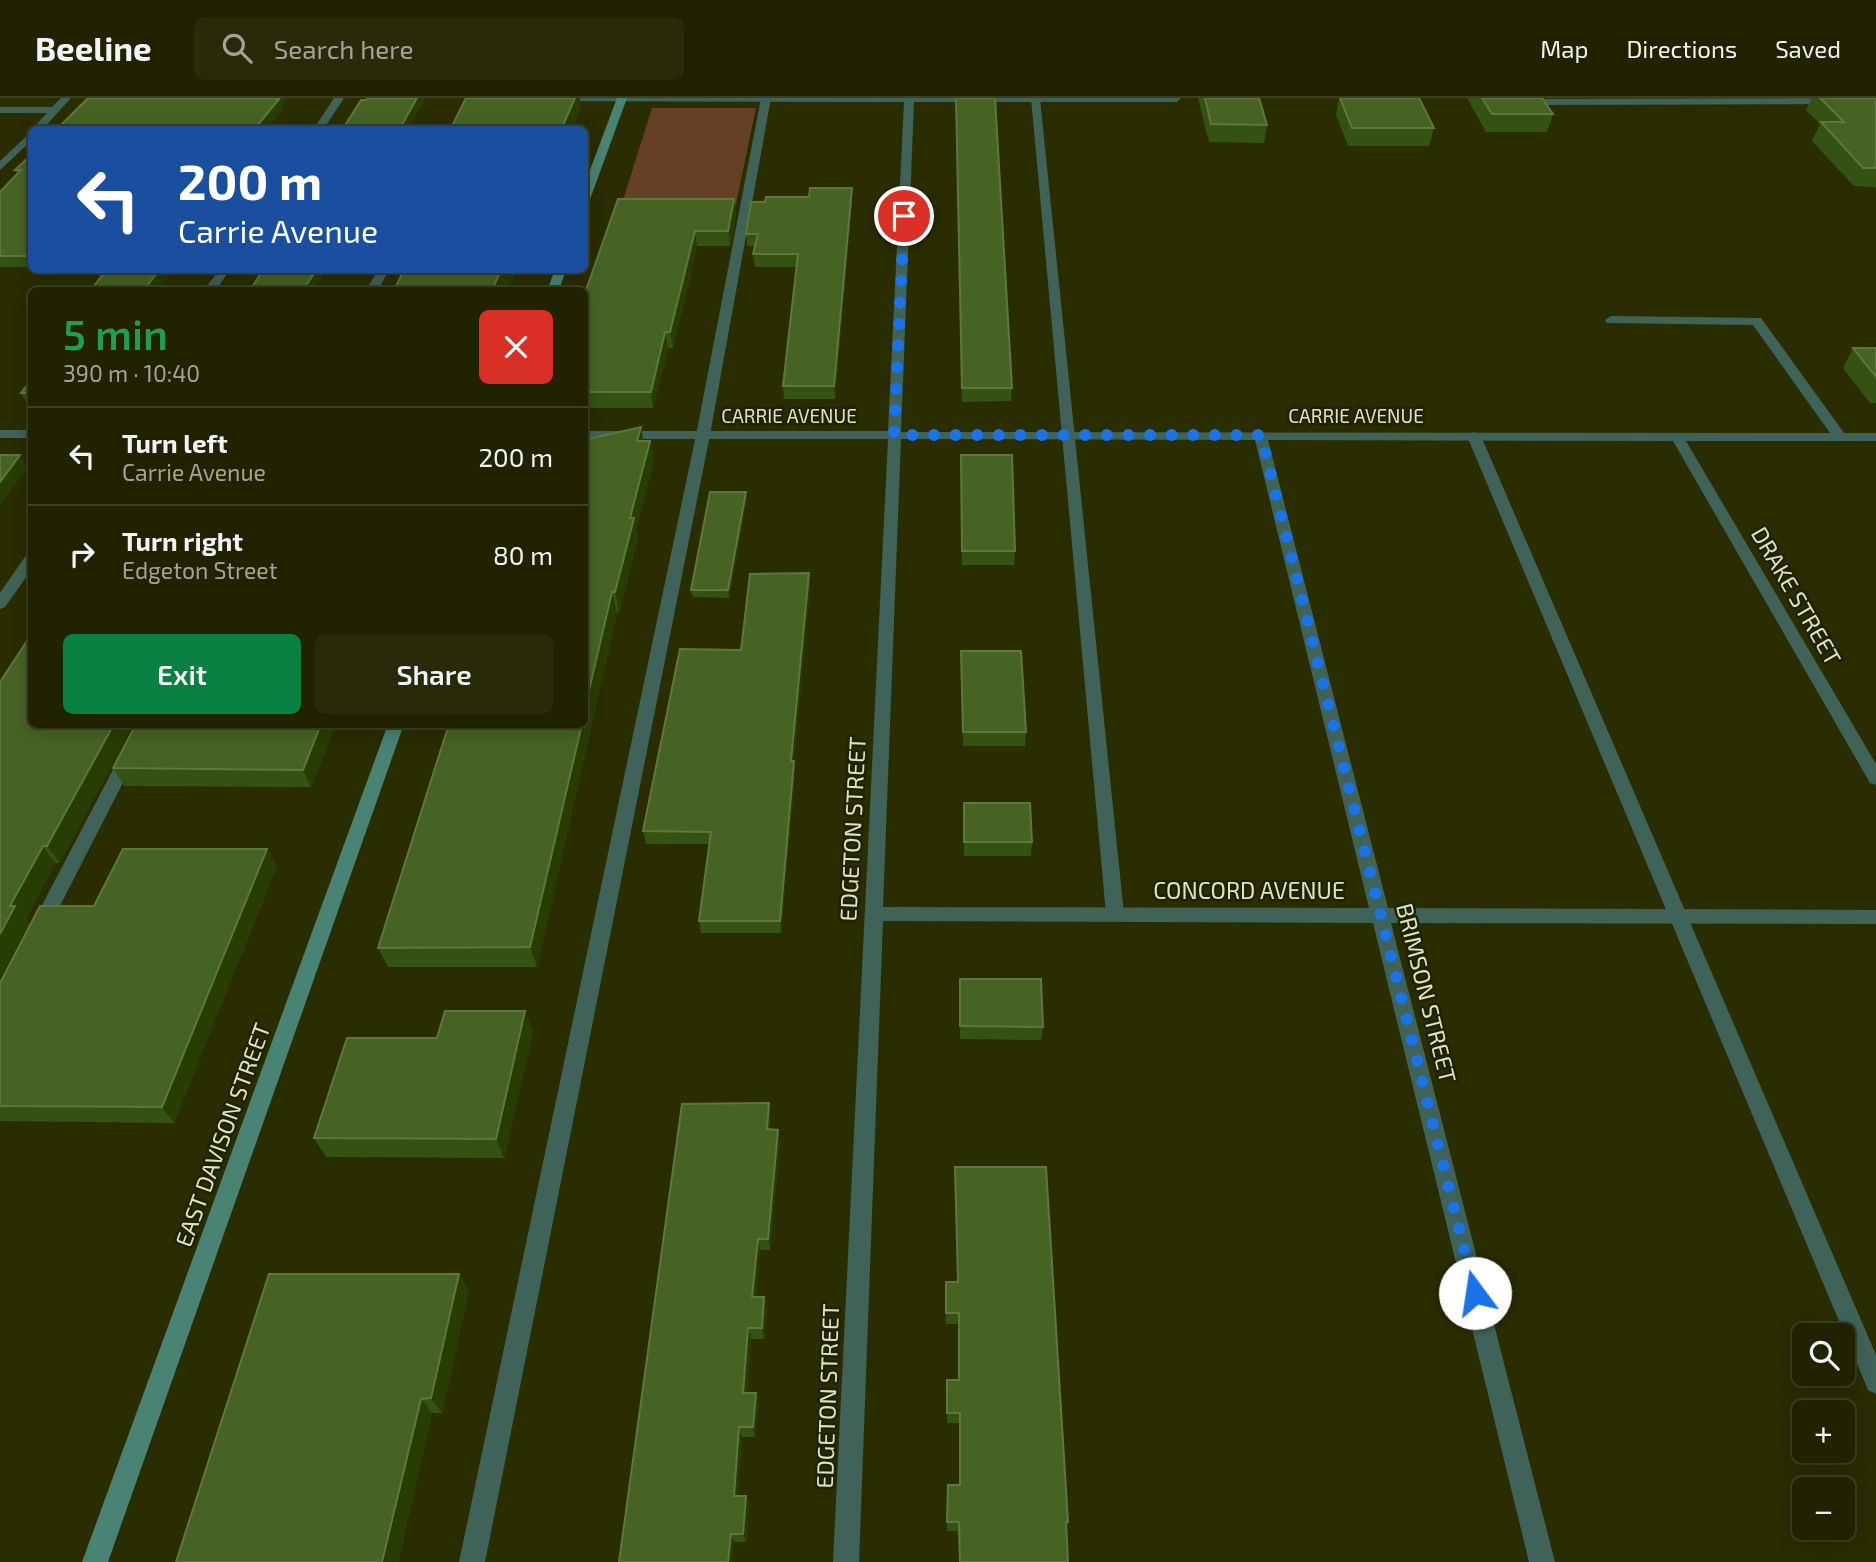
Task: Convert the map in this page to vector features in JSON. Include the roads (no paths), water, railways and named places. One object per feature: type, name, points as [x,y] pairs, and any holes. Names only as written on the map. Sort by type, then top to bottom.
[{"type":"main road","points":[[588,191],[622,98]]},
{"type":"main road","name":"EAST DAVISON STREET","points":[[95,1562],[395,728]]},
{"type":"street","points":[[40,126],[66,98]]},
{"type":"street","points":[[321,126],[339,98]]},
{"type":"street","points":[[513,98],[1177,99]]},
{"type":"street","points":[[472,1562],[703,435],[766,98]]},
{"type":"street","name":"EDGETON STREET","points":[[846,1562],[909,98]]},
{"type":"street","points":[[1035,99],[1115,915]]},
{"type":"street","points":[[1511,103],[1876,101]]},
{"type":"street","points":[[0,110],[55,110]]},
{"type":"street","points":[[0,167],[28,138]]},
{"type":"street","points":[[1611,320],[1757,321],[1840,437]]},
{"type":"street","points":[[0,434],[28,434]]},
{"type":"street","name":"CARRIE AVENUE","points":[[588,435],[1876,438]]},
{"type":"street","name":"BRIMSON STREET","points":[[1261,435],[1542,1562]]},
{"type":"street","points":[[1474,436],[1876,1382]]},
{"type":"street","name":"DRAKE STREET","points":[[1677,436],[1876,779]]},
{"type":"street","points":[[0,604],[28,563]]},
{"type":"street","points":[[32,942],[143,728]]},
{"type":"street","name":"CONCORD AVENUE","points":[[873,914],[1876,917]]}]
